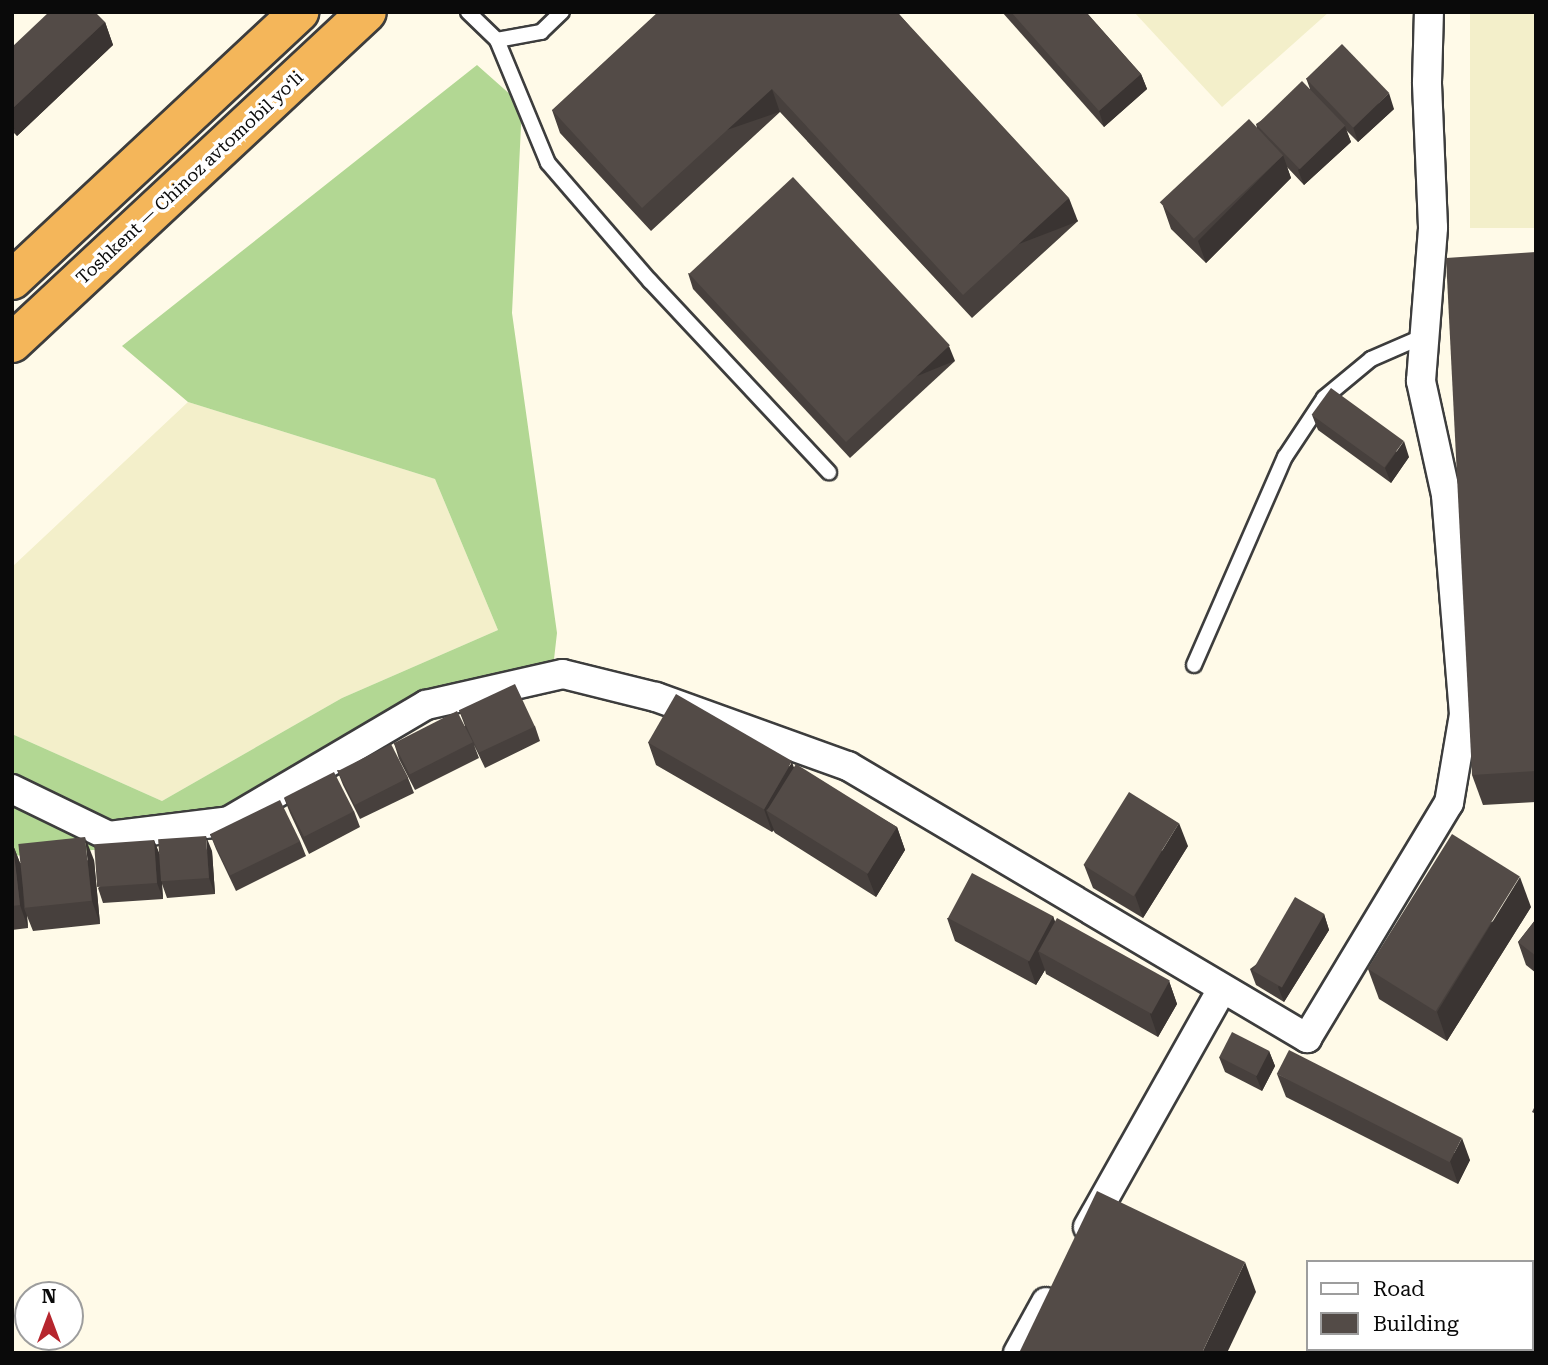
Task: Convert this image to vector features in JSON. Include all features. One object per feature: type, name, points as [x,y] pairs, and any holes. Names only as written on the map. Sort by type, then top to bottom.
[{"type":"highway","points":[[12,280],[299,12]]},
{"type":"highway","name":"Toshkent — Chinoz avtomobil yoʻli","points":[[12,343],[367,12]]},
{"type":"street","points":[[12,789],[108,836],[229,821],[426,705],[563,674],[656,697],[848,766],[1307,1038],[1449,803],[1464,714],[1446,495],[1421,381],[1433,227],[1427,82],[1429,12]]},
{"type":"street","points":[[1072,1256],[1223,989]]},
{"type":"street","points":[[1018,1353],[1059,1280]]},
{"type":"lane","points":[[468,12],[497,40],[548,163],[650,281],[829,472]]},
{"type":"lane","points":[[497,40],[541,32],[562,12]]},
{"type":"lane","points":[[1194,665],[1285,457],[1324,398],[1371,359],[1424,336]]},
{"type":"shaded area","points":[[1134,12],[1329,12],[1222,107]]},
{"type":"shaded area","points":[[1470,12],[1536,12],[1536,228],[1470,228]]},
{"type":"shaded area","points":[[188,402],[435,479],[498,630],[342,698],[162,801],[12,734],[12,567]]},
{"type":"green space","points":[[477,65],[522,105],[512,313],[557,633],[553,668],[452,688],[174,844],[12,856],[12,734],[162,801],[342,698],[498,630],[435,479],[188,402],[122,346]]},
{"type":"building","points":[[49,12],[95,12],[105,22],[12,109],[12,47]]},
{"type":"building","points":[[658,12],[897,12],[1069,198],[963,295],[772,89],[642,208],[552,110]]},
{"type":"building","points":[[1011,12],[1086,12],[1141,74],[1099,111]]},
{"type":"building","points":[[1342,44],[1389,93],[1353,128],[1306,79]]},
{"type":"building","points":[[1302,81],[1345,126],[1300,169],[1257,125]]},
{"type":"building","points":[[1249,119],[1283,156],[1194,239],[1160,202]]},
{"type":"building","points":[[793,177],[950,345],[846,442],[689,274]]},
{"type":"building","points":[[1536,252],[1536,771],[1472,775],[1446,258]]},
{"type":"building","points":[[1331,388],[1404,441],[1384,468],[1312,415]]},
{"type":"building","points":[[515,684],[535,727],[479,753],[459,710]]},
{"type":"building","points":[[676,694],[792,761],[764,809],[648,742]]},
{"type":"building","points":[[457,711],[473,742],[410,774],[394,743]]},
{"type":"building","points":[[391,744],[408,778],[355,805],[338,771]]},
{"type":"building","points":[[796,764],[897,827],[868,874],[767,811]]},
{"type":"building","points":[[334,772],[354,811],[304,837],[284,797]]},
{"type":"building","points":[[1129,792],[1179,823],[1133,896],[1083,865]]},
{"type":"building","points":[[280,800],[300,841],[230,876],[210,834]]},
{"type":"building","points":[[1452,834],[1520,876],[1436,1011],[1368,969]]},
{"type":"building","points":[[206,836],[209,878],[161,881],[158,839]]},
{"type":"building","points":[[85,837],[92,901],[25,908],[18,844]]},
{"type":"building","points":[[154,840],[157,883],[97,887],[94,844]]},
{"type":"building","points":[[12,845],[20,905],[12,906]]},
{"type":"building","points":[[972,873],[1053,916],[1029,961],[948,918]]},
{"type":"building","points":[[1295,897],[1324,914],[1282,988],[1252,971]]},
{"type":"building","points":[[1057,918],[1170,981],[1151,1014],[1039,951]]},
{"type":"building","points":[[1536,919],[1536,956],[1518,942]]},
{"type":"building","points":[[1232,1032],[1269,1051],[1257,1076],[1219,1057]]},
{"type":"building","points":[[1289,1050],[1462,1138],[1450,1162],[1277,1074]]},
{"type":"building","points":[[1097,1191],[1245,1262],[1202,1353],[1019,1353]]}]
